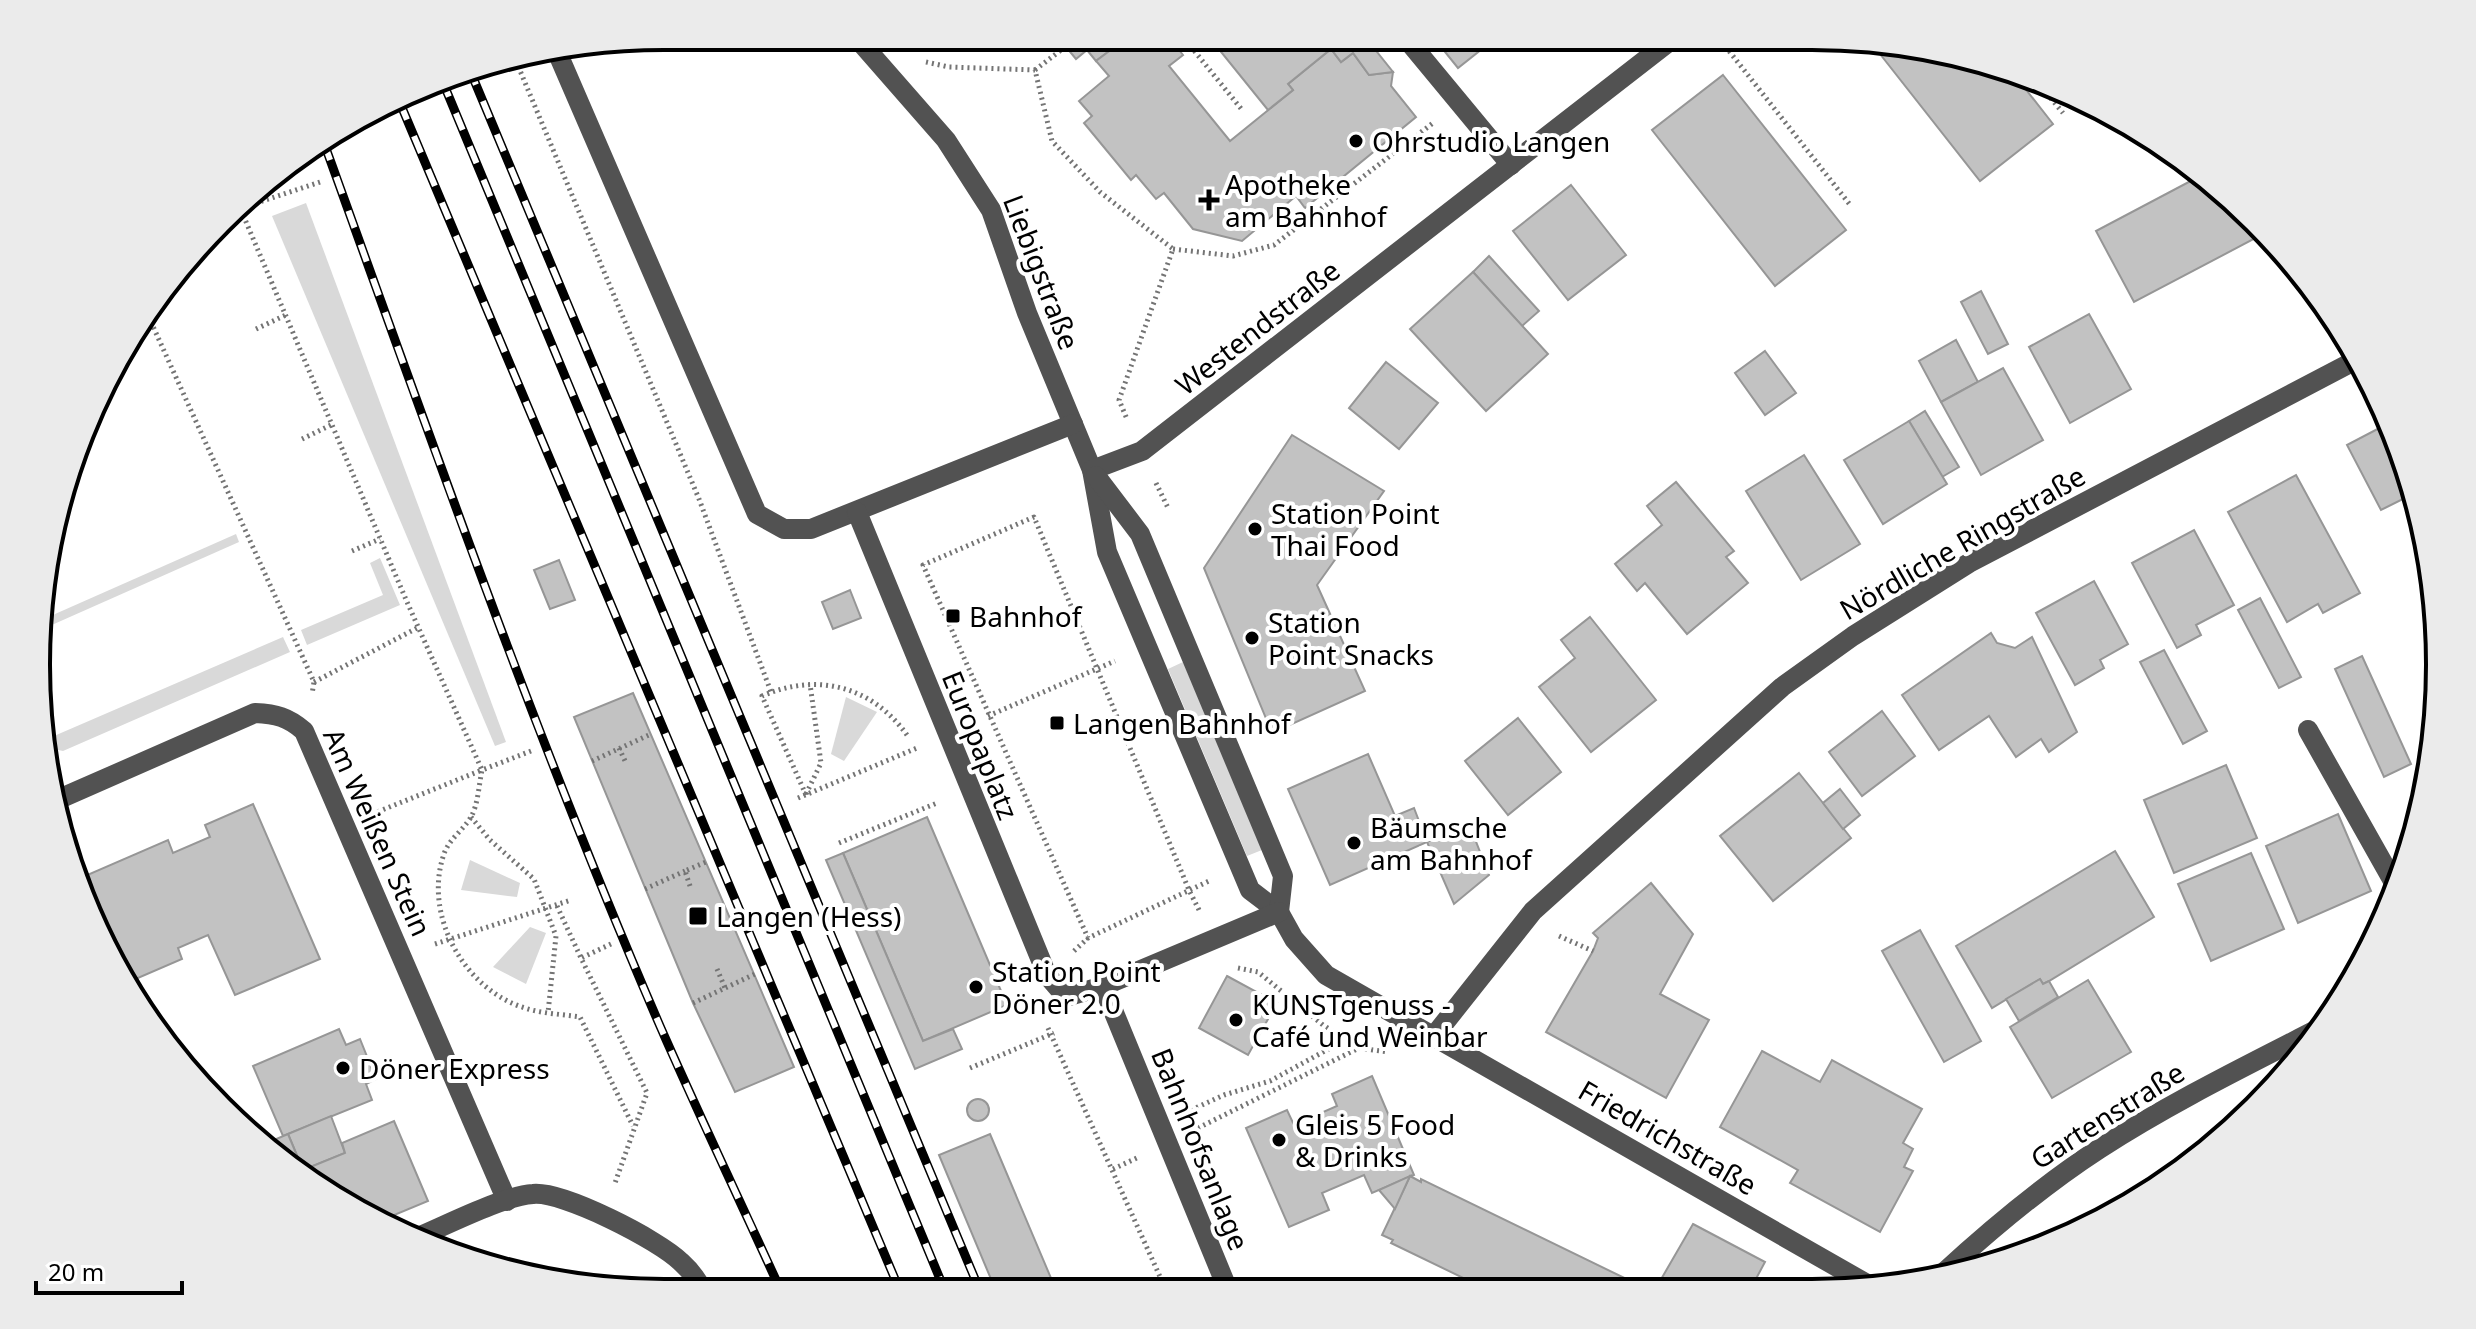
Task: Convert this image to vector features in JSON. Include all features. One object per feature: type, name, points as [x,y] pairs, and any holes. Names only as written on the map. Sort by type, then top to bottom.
[{"type":"street","name":"Liebigstraße","points":[[867,50],[946,140],[977,183],[991,210],[1027,313],[1073,424]]},
{"type":"street","points":[[1416,50],[1511,165]]},
{"type":"street","name":"Westendstraße","points":[[1092,470],[1142,451],[1658,50]]},
{"type":"street","points":[[560,59],[757,514],[784,529],[811,529],[1073,424],[1092,470],[1107,552],[1250,890],[1279,912],[1294,939],[1326,975],[1434,1036]]},
{"type":"street","name":"Nördliche Ringstraße","points":[[1434,1036],[1542,901],[1806,670],[1910,598],[1969,563],[2348,364]]},
{"type":"street","points":[[1092,470],[1140,534],[1182,631],[1283,876],[1279,912]]},
{"type":"street","name":"Europaplatz","points":[[857,512],[1047,975],[1066,997],[1103,986],[1279,912]]},
{"type":"street","name":"Am Weißen Stein","points":[[65,796],[255,713],[276,714],[292,720],[304,731],[507,1201]]},
{"type":"street","points":[[2308,730],[2389,873]]},
{"type":"street","name":"Bahnhofsanlage","points":[[1103,986],[1223,1279]]},
{"type":"street","name":"Friedrichstraße","points":[[1434,1036],[1856,1278]]},
{"type":"street","name":"Gartenstraße","points":[[1956,1261],[1996,1225],[2099,1149],[2217,1081],[2299,1039]]},
{"type":"street","points":[[430,1232],[507,1201],[532,1194],[554,1196],[602,1215],[681,1261],[694,1279]]},
{"type":"path","points":[[923,61],[949,67],[1035,70],[1061,50]]},
{"type":"path","points":[[1194,50],[1243,111]]},
{"type":"path","points":[[1728,50],[1851,206]]},
{"type":"path","points":[[519,68],[699,499],[771,692]]},
{"type":"path","points":[[1035,70],[1052,141],[1100,192],[1173,249],[1233,256],[1274,245],[1459,103]]},
{"type":"path","points":[[2051,99],[2063,113]]},
{"type":"path","points":[[258,203],[320,182]]},
{"type":"path","points":[[245,215],[380,539],[482,770],[471,817],[453,835],[438,874],[440,914],[449,939],[486,987],[525,1008],[580,1017],[633,1126]]},
{"type":"path","points":[[1171,514],[1119,400],[1173,249]]},
{"type":"path","points":[[256,329],[286,315]]},
{"type":"path","points":[[152,325],[314,682],[419,627]]},
{"type":"path","points":[[302,439],[333,424]]},
{"type":"path","points":[[1034,517],[1099,669],[1189,890],[1088,938],[923,565],[1034,517]]},
{"type":"path","points":[[352,551],[380,539]]},
{"type":"path","points":[[947,735],[1148,646]]},
{"type":"path","points":[[806,795],[821,763],[810,684]]},
{"type":"path","points":[[806,795],[762,696],[787,685],[810,684],[847,689],[878,703],[906,733],[920,762]]},
{"type":"path","points":[[592,761],[651,734]]},
{"type":"path","points":[[619,748],[626,763]]},
{"type":"path","points":[[798,798],[915,749]]},
{"type":"path","points":[[345,824],[531,751]]},
{"type":"path","points":[[839,843],[937,803],[931,789]]},
{"type":"path","points":[[471,817],[490,840],[534,879],[556,936],[548,1013]]},
{"type":"path","points":[[645,889],[706,862]]},
{"type":"path","points":[[685,871],[690,886]]},
{"type":"path","points":[[449,939],[545,911],[571,900]]},
{"type":"path","points":[[557,906],[647,1093],[602,1215]]},
{"type":"path","points":[[1570,941],[1593,951]]},
{"type":"path","points":[[581,958],[611,944]]},
{"type":"path","points":[[1228,966],[1258,972],[1359,1048],[1386,1053],[1434,1036]]},
{"type":"path","points":[[717,969],[725,988]]},
{"type":"path","points":[[693,1003],[755,974]]},
{"type":"path","points":[[970,1068],[1053,1033],[1117,1020]]},
{"type":"path","points":[[1053,1033],[1161,1279]]},
{"type":"path","points":[[1166,1140],[1177,1119],[1204,1102],[1270,1081],[1346,1040]]},
{"type":"path","points":[[1113,1169],[1166,1140],[1359,1048]]},
{"type":"shaded area","points":[[306,203],[506,742],[495,746],[272,216]]},
{"type":"shaded area","points":[[236,534],[239,542],[51,625],[52,615]]},
{"type":"shaded area","points":[[380,558],[400,605],[307,645],[301,630],[383,595],[370,563]]},
{"type":"shaded area","points":[[283,637],[290,652],[63,751],[56,749],[54,736]]},
{"type":"shaded area","points":[[1183,662],[1262,850],[1247,856],[1168,669]]},
{"type":"shaded area","points":[[846,697],[877,712],[844,761],[831,754]]},
{"type":"shaded area","points":[[470,860],[520,883],[517,897],[461,890]]},
{"type":"shaded area","points":[[530,927],[546,933],[526,984],[493,967]]},
{"type":"building","points":[[1069,50],[1087,50],[1076,59]]},
{"type":"building","points":[[1087,50],[1111,50],[1096,61]]},
{"type":"building","points":[[1111,50],[1179,50],[1183,55],[1169,66],[1230,141],[1293,90],[1288,84],[1330,50],[1341,62],[1353,53],[1369,75],[1393,72],[1391,86],[1416,117],[1305,208],[1296,196],[1242,241],[1193,229],[1164,193],[1156,199],[1136,175],[1131,180],[1084,123],[1092,116],[1079,101],[1109,76],[1096,61]]},
{"type":"building","points":[[1220,50],[1330,50],[1288,84],[1293,90],[1268,110]]},
{"type":"building","points":[[1332,50],[1375,50],[1393,72],[1369,75],[1353,53],[1341,62]]},
{"type":"building","points":[[1443,50],[1481,50],[1458,68]]},
{"type":"building","points":[[1880,54],[1971,71],[2026,89],[2053,124],[1980,181]]},
{"type":"building","points":[[1723,75],[1846,230],[1775,286],[1652,130]]},
{"type":"building","points":[[2191,181],[2254,239],[2134,302],[2096,231]]},
{"type":"building","points":[[1571,185],[1626,255],[1568,300],[1513,231]]},
{"type":"building","points":[[1489,256],[1539,311],[1522,326],[1473,272]]},
{"type":"building","points":[[1473,272],[1548,354],[1486,411],[1410,329]]},
{"type":"building","points":[[1981,291],[2008,344],[1988,354],[1961,302]]},
{"type":"building","points":[[2089,314],[2131,389],[2070,423],[2029,347]]},
{"type":"building","points":[[1956,340],[1978,382],[1941,402],[1919,361]]},
{"type":"building","points":[[1765,351],[1796,393],[1765,415],[1735,373]]},
{"type":"building","points":[[1386,362],[1438,403],[1399,449],[1349,408]]},
{"type":"building","points":[[2003,368],[2043,440],[1981,475],[1941,402]]},
{"type":"building","points":[[1925,411],[1959,467],[1942,477],[1909,421]]},
{"type":"building","points":[[1909,421],[1947,484],[1883,524],[1844,460]]},
{"type":"building","points":[[2379,428],[2403,499],[2381,510],[2347,445]]},
{"type":"building","points":[[1292,435],[1384,491],[1317,585],[1365,691],[1272,733],[1204,568]]},
{"type":"building","points":[[1804,455],[1860,544],[1801,580],[1746,491]]},
{"type":"building","points":[[2296,475],[2360,593],[2323,613],[2318,604],[2287,622],[2228,512]]},
{"type":"building","points":[[1676,482],[1734,551],[1726,557],[1748,583],[1687,634],[1645,583],[1637,591],[1615,564],[1662,525],[1647,506]]},
{"type":"building","points":[[2194,530],[2234,605],[2196,625],[2201,635],[2177,648],[2132,563]]},
{"type":"building","points":[[559,560],[575,600],[550,609],[534,570]]},
{"type":"building","points":[[2094,581],[2128,644],[2100,660],[2104,668],[2075,685],[2036,613]]},
{"type":"building","points":[[850,590],[861,618],[833,629],[822,602]]},
{"type":"building","points":[[2260,598],[2301,677],[2279,688],[2238,610]]},
{"type":"building","points":[[1590,617],[1656,700],[1591,752],[1539,687],[1575,658],[1561,640]]},
{"type":"building","points":[[1991,633],[1997,643],[2015,648],[2032,637],[2077,732],[2049,752],[2041,739],[2016,757],[1989,716],[1939,750],[1902,695]]},
{"type":"building","points":[[2164,650],[2207,731],[2183,744],[2140,662]]},
{"type":"building","points":[[2362,656],[2411,764],[2384,777],[2335,669]]},
{"type":"building","points":[[633,693],[794,1067],[735,1092],[693,1003],[574,717]]},
{"type":"building","points":[[1882,711],[1915,756],[1862,796],[1829,752]]},
{"type":"building","points":[[1518,718],[1561,772],[1508,815],[1465,761]]},
{"type":"building","points":[[1368,754],[1395,816],[1414,808],[1427,842],[1330,885],[1288,789]]},
{"type":"building","points":[[2226,765],[2257,838],[2174,873],[2144,800]]},
{"type":"building","points":[[1799,773],[1851,838],[1773,901],[1720,836]]},
{"type":"building","points":[[1840,789],[1860,815],[1843,829],[1823,803]]},
{"type":"building","points":[[253,804],[320,959],[235,995],[208,935],[178,948],[182,959],[136,979],[113,936],[88,875],[168,840],[173,853],[210,837],[205,825]]},
{"type":"building","points":[[2338,814],[2371,891],[2298,923],[2266,846]]},
{"type":"building","points":[[927,817],[1007,1005],[923,1041],[843,853]]},
{"type":"building","points":[[1459,828],[1464,839],[1473,834],[1489,875],[1454,904],[1427,842]]},
{"type":"building","points":[[2115,851],[2154,917],[2049,981],[2043,984],[2040,979],[1992,1008],[1956,946]]},
{"type":"building","points":[[843,853],[923,1041],[953,1029],[962,1049],[915,1069],[826,860]]},
{"type":"building","points":[[2251,853],[2284,929],[2211,961],[2178,884]]},
{"type":"building","points":[[1651,883],[1693,934],[1660,994],[1709,1020],[1666,1098],[1546,1032],[1593,951],[1598,938],[1593,933]]},
{"type":"building","points":[[1920,930],[1981,1041],[1944,1062],[1882,951]]},
{"type":"building","name":"KUNSTgenuss - Café und Weinbar","points":[[1227,976],[1277,1003],[1248,1055],[1199,1028]]},
{"type":"building","points":[[2040,979],[2043,984],[2049,981],[2058,997],[2019,1021],[2006,999]]},
{"type":"building","points":[[2088,980],[2131,1052],[2052,1098],[2010,1027]]},
{"type":"building","points":[[339,1029],[346,1045],[360,1039],[376,1079],[366,1084],[372,1100],[283,1136],[253,1066]]},
{"type":"building","points":[[1762,1051],[1820,1082],[1832,1060],[1922,1109],[1903,1143],[1913,1149],[1904,1167],[1913,1171],[1880,1232],[1790,1183],[1798,1170],[1720,1127]]},
{"type":"building","points":[[1372,1076],[1414,1175],[1372,1193],[1364,1175],[1322,1193],[1329,1210],[1289,1227],[1246,1128],[1287,1110],[1294,1125],[1337,1106],[1332,1094]]},
{"type":"building","points":[[978,1099],[989,1110],[978,1121],[967,1110]]},
{"type":"building","points":[[331,1116],[345,1153],[311,1167],[298,1157],[288,1134]]},
{"type":"building","points":[[394,1121],[428,1201],[393,1216],[311,1167],[345,1153],[342,1143]]},
{"type":"building","points":[[288,1134],[298,1157],[290,1152],[275,1140]]},
{"type":"building","points":[[990,1134],[1051,1279],[991,1279],[939,1155]]},
{"type":"building","points":[[1410,1176],[1627,1279],[1465,1279],[1391,1243],[1393,1240],[1382,1235]]},
{"type":"building","points":[[1410,1176],[1395,1209],[1379,1190]]},
{"type":"building","points":[[1693,1224],[1765,1262],[1756,1279],[1661,1279]]},
{"type":"railway","points":[[474,81],[975,1279]]},
{"type":"railway","points":[[446,91],[940,1279]]},
{"type":"railway","points":[[402,109],[895,1279]]},
{"type":"railway","points":[[327,151],[485,587],[570,808],[660,1026],[775,1279]]},
{"type":"place","name":"Ohrstudio Langen","points":[[1356,141]]},
{"type":"place","name":"Apotheke am Bahnhof","points":[[1209,200]]},
{"type":"place","name":"Station Point Thai Food","points":[[1255,529]]},
{"type":"place","name":"Bahnhof","points":[[953,616]]},
{"type":"place","name":"Station Point Snacks","points":[[1252,638]]},
{"type":"place","name":"Langen Bahnhof","points":[[1057,723]]},
{"type":"place","name":"Bäumsche am Bahnhof","points":[[1354,843]]},
{"type":"place","name":"Langen (Hess)","points":[[698,916]]},
{"type":"place","name":"Station Point Döner 2.0","points":[[976,987]]},
{"type":"place","name":"KUNSTgenuss - Café und Weinbar","points":[[1236,1020]]},
{"type":"place","name":"Döner Express","points":[[343,1068]]},
{"type":"place","name":"Gleis 5 Food & Drinks","points":[[1279,1140]]}]
